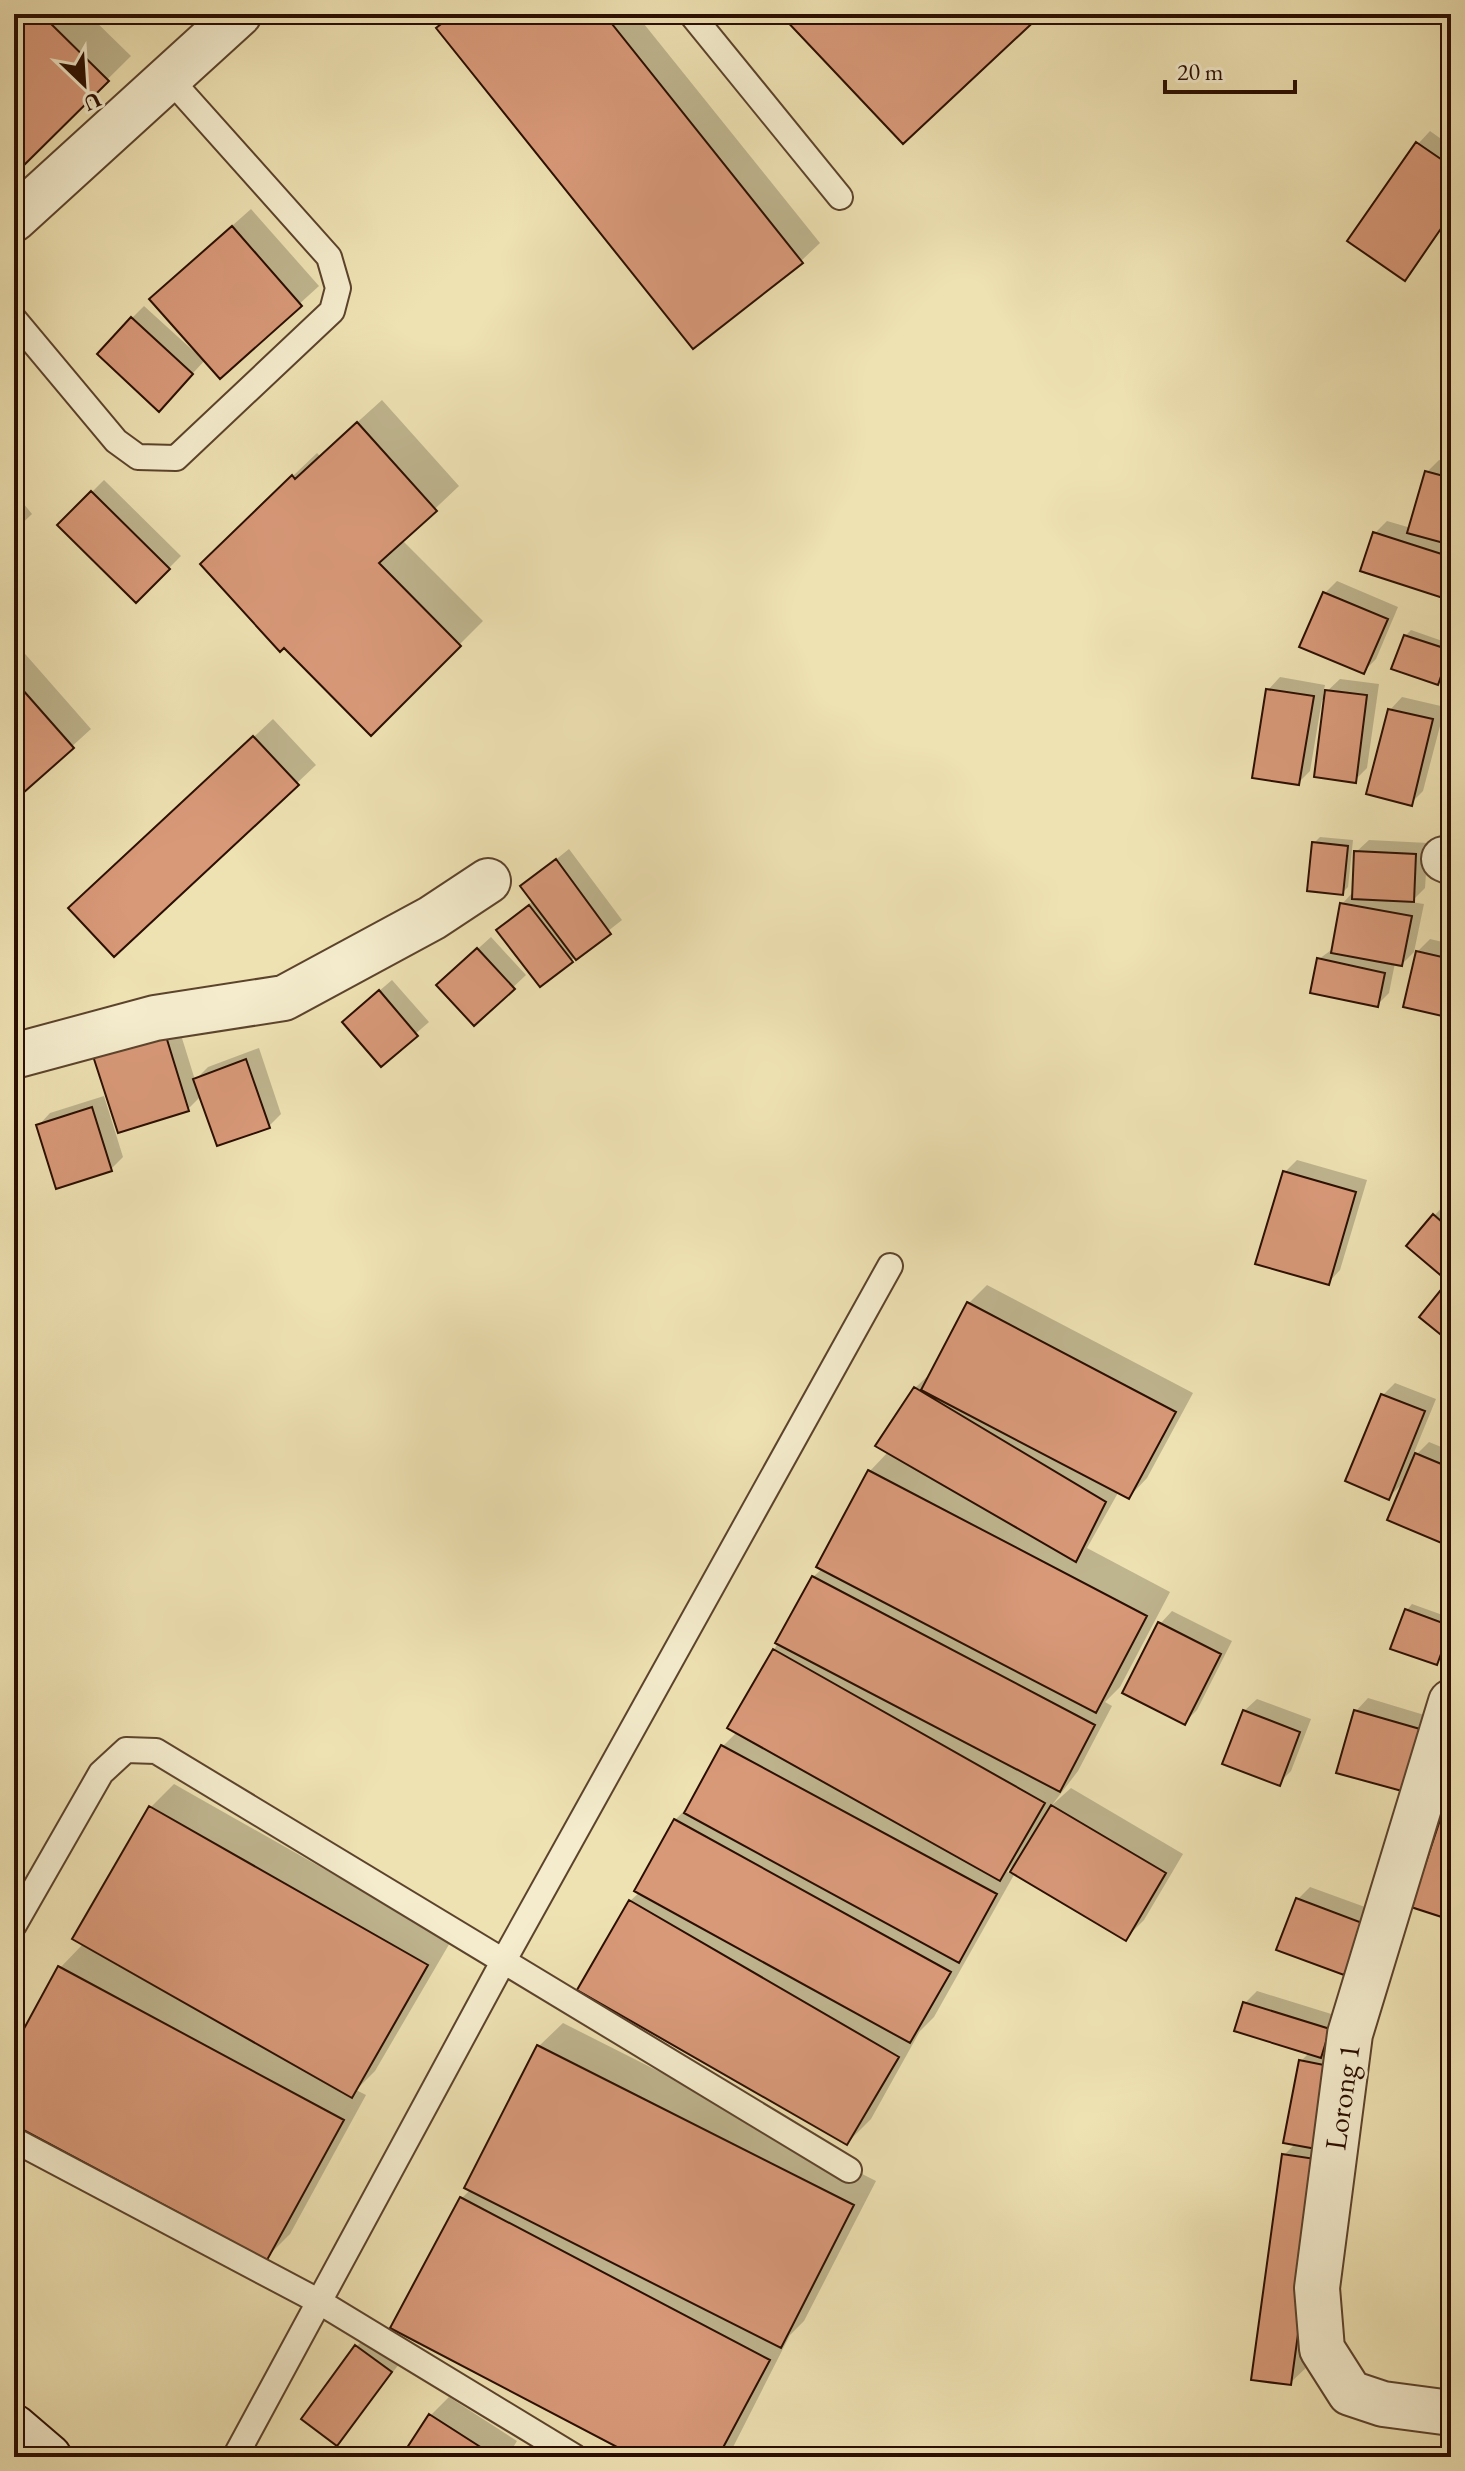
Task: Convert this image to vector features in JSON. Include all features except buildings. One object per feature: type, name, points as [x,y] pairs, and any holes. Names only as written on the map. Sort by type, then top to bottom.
[{"type":"street","points":[[14,219],[239,14]]},
{"type":"street","points":[[14,1056],[155,1018],[284,998],[432,918],[488,881]]},
{"type":"street","name":"Lorong 1","points":[[1451,1702],[1350,2034],[1317,2288],[1322,2349],[1350,2393],[1383,2404],[1451,2413]]},
{"type":"street","points":[[14,2427],[49,2457]]},
{"type":"lane","points":[[691,14],[840,197]]},
{"type":"lane","points":[[14,319],[116,441],[138,457],[176,458],[332,311],[338,288],[329,257],[169,78]]},
{"type":"lane","points":[[235,2457],[504,1960],[890,1266]]},
{"type":"lane","points":[[14,1925],[101,1773],[126,1750],[156,1751],[849,2170]]},
{"type":"lane","points":[[14,2140],[318,2301],[575,2457]]}]
